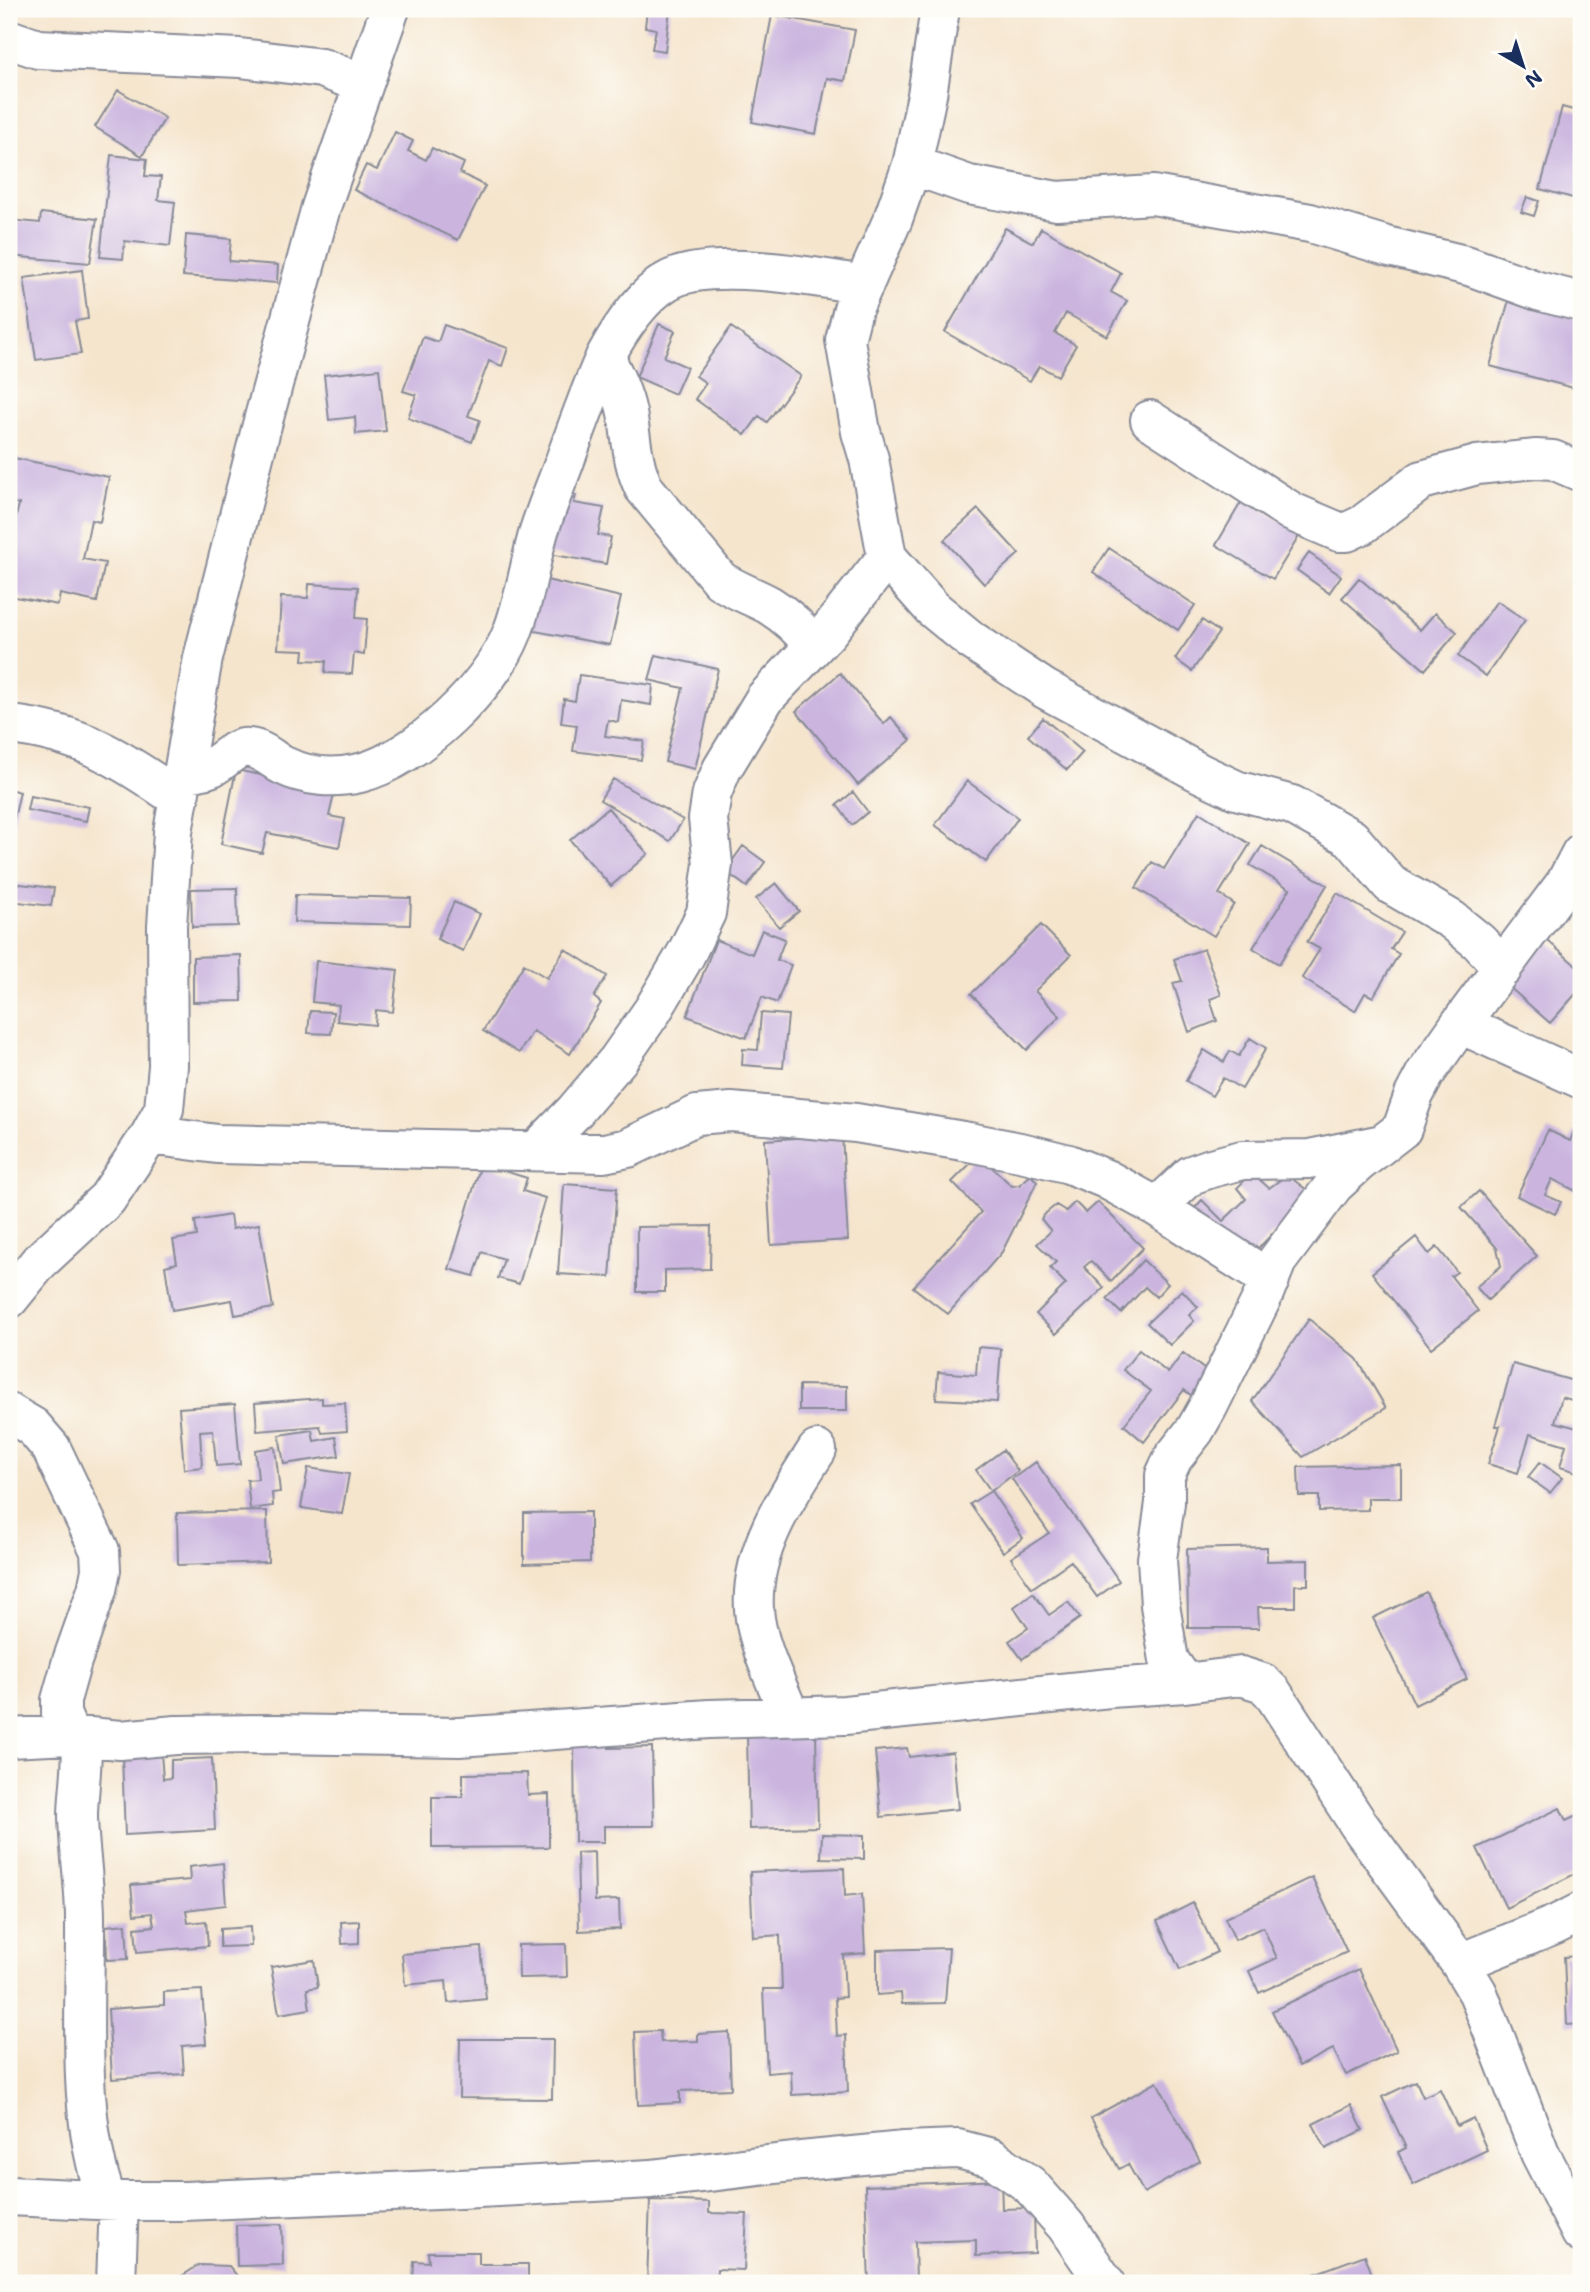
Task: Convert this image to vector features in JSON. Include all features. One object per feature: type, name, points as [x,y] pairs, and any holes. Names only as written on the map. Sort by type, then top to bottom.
[{"type":"street","points":[[9,1299],[39,1262],[107,1199],[164,1109],[167,1093],[167,926],[173,832],[203,658],[321,207],[390,9]]},
{"type":"street","points":[[940,9],[927,95],[912,165],[893,219],[853,309],[845,340],[887,557],[932,608],[971,640],[1045,689],[1236,790],[1292,806],[1351,838],[1390,884],[1452,920],[1479,942],[1503,968]]},
{"type":"street","points":[[9,39],[38,49],[240,58],[289,63],[322,68],[363,84]]},
{"type":"street","points":[[912,165],[969,185],[1057,201],[1153,195],[1310,223],[1390,247],[1469,266],[1538,291],[1581,302]]},
{"type":"street","points":[[180,786],[242,748],[257,750],[285,767],[311,774],[335,777],[360,772],[383,765],[404,753],[455,711],[484,680],[511,636],[539,532],[605,357],[615,338],[656,289],[678,276],[707,271],[799,273],[863,285]]},
{"type":"street","points":[[605,357],[623,399],[636,472],[644,488],[720,580],[771,606],[789,619],[814,646]]},
{"type":"street","points":[[1150,420],[1292,512],[1339,532],[1347,532],[1362,525],[1422,480],[1477,465],[1536,459],[1553,460],[1581,472]]},
{"type":"street","points":[[537,1150],[618,1060],[653,1010],[686,954],[706,913],[713,864],[708,819],[712,793],[722,769],[765,698],[853,602],[887,557]]},
{"type":"street","points":[[9,725],[66,735],[180,786]]},
{"type":"street","points":[[1185,1684],[1169,1660],[1160,1605],[1157,1559],[1165,1503],[1165,1475],[1173,1458],[1208,1408],[1278,1261],[1334,1185],[1402,1129],[1419,1084],[1566,881],[1581,853]]},
{"type":"street","points":[[1460,1024],[1581,1079]]},
{"type":"street","points":[[150,1135],[217,1144],[604,1153],[628,1148],[704,1113],[794,1116],[856,1123],[1025,1153],[1069,1164],[1106,1179],[1157,1207],[1270,1280]]},
{"type":"street","points":[[1157,1207],[1191,1175],[1211,1168],[1242,1160],[1309,1159],[1386,1143]]},
{"type":"street","points":[[9,1413],[33,1427],[51,1448],[100,1551],[101,1570],[97,1590],[61,1700],[61,1714],[75,1736],[82,1759],[78,1810],[80,1865],[85,1900],[85,2077],[92,2144],[100,2181],[113,2201],[116,2283]]},
{"type":"street","points":[[789,1716],[761,1641],[754,1610],[754,1592],[772,1527],[817,1450]]},
{"type":"street","points":[[9,1738],[75,1736],[120,1740],[176,1735],[276,1734],[459,1737],[709,1719],[845,1714],[1110,1688],[1185,1684],[1241,1676],[1263,1683],[1272,1692],[1359,1825],[1460,1963],[1478,1993],[1539,2153],[1581,2233]]},
{"type":"street","points":[[1460,1963],[1581,1912]]},
{"type":"street","points":[[9,2196],[113,2201],[319,2196],[650,2179],[801,2161],[904,2151],[958,2149],[992,2158],[1030,2185],[1066,2226],[1105,2283]]},
{"type":"building","points":[[647,9],[670,9],[665,51],[652,49],[656,29],[645,27]]},
{"type":"building","points":[[772,15],[855,30],[845,81],[827,78],[816,134],[752,122]]},
{"type":"building","points":[[118,90],[165,118],[142,156],[95,127]]},
{"type":"building","points":[[1562,107],[1581,112],[1580,200],[1540,189]]},
{"type":"building","points":[[395,132],[413,141],[408,151],[426,160],[432,148],[464,163],[460,173],[485,186],[458,240],[354,190],[366,165],[377,170]]},
{"type":"building","points":[[111,155],[147,159],[145,176],[161,177],[158,200],[175,202],[170,246],[125,241],[123,259],[100,257]]},
{"type":"building","points":[[1527,197],[1539,201],[1534,216],[1521,212]]},
{"type":"building","points":[[41,213],[97,219],[90,263],[9,256],[10,220],[40,223]]},
{"type":"building","points":[[1005,228],[1033,243],[1041,228],[1121,273],[1111,292],[1127,301],[1107,336],[1066,313],[1055,333],[1076,345],[1058,376],[1039,366],[1030,381],[945,332]]},
{"type":"building","points":[[186,235],[231,239],[229,261],[278,265],[277,283],[183,276]]},
{"type":"building","points":[[82,270],[88,319],[75,321],[81,354],[36,360],[24,278]]},
{"type":"building","points":[[1509,300],[1581,319],[1581,390],[1490,366]]},
{"type":"building","points":[[659,324],[675,331],[664,357],[687,367],[675,394],[636,377]]},
{"type":"building","points":[[444,325],[508,348],[502,366],[489,361],[468,416],[480,420],[472,442],[408,418],[416,395],[403,391],[423,337],[438,342]]},
{"type":"building","points":[[731,327],[801,376],[767,422],[759,416],[745,435],[695,399],[706,383],[696,376]]},
{"type":"building","points":[[379,369],[386,431],[356,434],[355,417],[329,420],[324,375]]},
{"type":"building","points":[[9,457],[109,477],[100,522],[91,520],[83,559],[105,563],[97,602],[60,594],[58,605],[10,596],[14,583],[9,582],[9,546],[19,504],[9,502]]},
{"type":"building","points":[[556,492],[576,495],[574,503],[604,508],[598,535],[611,537],[606,564],[543,553]]},
{"type":"building","points":[[1243,499],[1301,533],[1273,579],[1216,545]]},
{"type":"building","points":[[978,509],[1019,554],[984,584],[944,540]]},
{"type":"building","points":[[1109,548],[1195,605],[1178,630],[1093,572]]},
{"type":"building","points":[[1309,553],[1341,576],[1329,593],[1297,570]]},
{"type":"building","points":[[533,577],[621,597],[610,645],[524,629]]},
{"type":"building","points":[[1359,578],[1420,630],[1435,613],[1457,632],[1425,670],[1342,598]]},
{"type":"building","points":[[309,584],[358,587],[356,618],[367,619],[364,655],[354,653],[352,674],[325,673],[326,661],[303,660],[304,650],[278,649],[281,597],[308,598]]},
{"type":"building","points":[[1497,601],[1525,620],[1486,676],[1458,656]]},
{"type":"building","points":[[1202,620],[1219,632],[1192,671],[1175,659]]},
{"type":"building","points":[[656,655],[718,669],[695,769],[665,762],[683,688],[649,680]]},
{"type":"building","points":[[840,673],[884,724],[891,717],[911,740],[858,785],[796,711]]},
{"type":"building","points":[[579,675],[653,685],[651,705],[621,700],[618,722],[608,720],[605,736],[644,741],[641,760],[573,751],[577,725],[561,723],[564,699],[575,701]]},
{"type":"building","points":[[1043,718],[1083,752],[1067,770],[1028,736]]},
{"type":"building","points":[[236,770],[335,790],[329,816],[345,819],[339,847],[267,833],[262,853],[221,844]]},
{"type":"building","points":[[613,779],[683,820],[670,841],[600,800]]},
{"type":"building","points":[[967,781],[1018,818],[986,862],[935,825]]},
{"type":"building","points":[[9,789],[20,792],[10,837],[9,837]]},
{"type":"building","points":[[853,792],[868,812],[852,825],[837,805]]},
{"type":"building","points":[[30,796],[89,807],[86,821],[27,810]]},
{"type":"building","points":[[608,808],[648,854],[611,886],[570,840]]},
{"type":"building","points":[[1199,812],[1250,844],[1219,894],[1234,904],[1214,936],[1136,888],[1152,862],[1164,869]]},
{"type":"building","points":[[743,846],[765,862],[747,887],[725,871]]},
{"type":"building","points":[[1262,846],[1327,885],[1279,964],[1253,948],[1290,889],[1250,865]]},
{"type":"building","points":[[12,883],[54,888],[51,906],[10,901]]},
{"type":"building","points":[[776,883],[799,911],[779,927],[756,899]]},
{"type":"building","points":[[237,888],[238,926],[192,927],[191,889]]},
{"type":"building","points":[[1337,893],[1402,932],[1391,949],[1399,954],[1373,997],[1365,993],[1355,1011],[1302,978],[1320,949],[1307,942]]},
{"type":"building","points":[[295,895],[411,898],[410,925],[294,922]]},
{"type":"building","points":[[454,902],[480,914],[463,951],[437,939]]},
{"type":"building","points":[[1041,925],[1071,955],[1035,991],[1060,1016],[1027,1050],[971,994]]},
{"type":"building","points":[[762,930],[785,939],[777,960],[791,965],[777,1003],[762,997],[746,1038],[687,1016],[716,940],[752,954]]},
{"type":"building","points":[[1539,933],[1581,970],[1581,988],[1550,1023],[1499,978]]},
{"type":"building","points":[[565,949],[607,976],[594,997],[601,1003],[570,1054],[533,1031],[519,1053],[483,1031],[524,964],[547,978]]},
{"type":"building","points":[[1204,949],[1221,995],[1210,999],[1217,1021],[1189,1032],[1173,983],[1182,981],[1174,959]]},
{"type":"building","points":[[241,955],[242,1001],[193,1002],[193,957]]},
{"type":"building","points":[[316,961],[398,970],[393,1012],[376,1010],[375,1025],[337,1021],[339,1005],[312,1002]]},
{"type":"building","points":[[310,1011],[333,1012],[331,1034],[308,1033]]},
{"type":"building","points":[[761,1013],[788,1015],[783,1068],[742,1065],[743,1049],[758,1050]]},
{"type":"building","points":[[1250,1038],[1266,1048],[1242,1089],[1223,1078],[1212,1096],[1186,1081],[1204,1050],[1224,1062],[1230,1051],[1239,1056]]},
{"type":"building","points":[[1548,1130],[1570,1141],[1574,1131],[1581,1134],[1581,1190],[1580,1193],[1552,1179],[1545,1195],[1561,1202],[1555,1214],[1517,1196]]},
{"type":"building","points":[[842,1135],[848,1240],[771,1245],[765,1140]]},
{"type":"building","points":[[979,1155],[1012,1186],[1019,1185],[1031,1175],[1037,1182],[1002,1252],[948,1314],[913,1287],[981,1212],[952,1182]]},
{"type":"building","points":[[481,1164],[527,1178],[523,1191],[545,1198],[519,1284],[498,1278],[504,1259],[482,1252],[474,1276],[449,1269]]},
{"type":"building","points":[[1252,1173],[1269,1188],[1287,1175],[1311,1193],[1281,1242],[1273,1233],[1247,1260],[1190,1213],[1202,1200],[1223,1221],[1246,1199],[1237,1188]]},
{"type":"building","points":[[564,1184],[617,1188],[610,1277],[558,1274]]},
{"type":"building","points":[[1479,1191],[1537,1256],[1488,1300],[1476,1287],[1501,1266],[1497,1248],[1461,1207]]},
{"type":"building","points":[[1075,1202],[1086,1213],[1098,1202],[1143,1248],[1111,1281],[1091,1261],[1084,1267],[1104,1288],[1056,1334],[1036,1314],[1066,1284],[1050,1268],[1056,1262],[1037,1244],[1051,1231],[1041,1219],[1046,1213],[1056,1205],[1066,1211]]},
{"type":"building","points":[[230,1215],[232,1229],[259,1224],[273,1308],[235,1315],[232,1300],[172,1310],[165,1266],[177,1263],[173,1240],[197,1236],[195,1221]]},
{"type":"building","points":[[711,1226],[710,1269],[665,1270],[665,1292],[637,1292],[637,1227]]},
{"type":"building","points":[[1416,1237],[1429,1254],[1437,1247],[1457,1272],[1451,1276],[1478,1311],[1431,1348],[1372,1273]]},
{"type":"building","points":[[1143,1260],[1168,1284],[1156,1297],[1145,1287],[1121,1313],[1107,1299]]},
{"type":"building","points":[[1182,1290],[1198,1307],[1189,1315],[1194,1321],[1170,1345],[1147,1323]]},
{"type":"building","points":[[1309,1319],[1357,1359],[1386,1408],[1303,1457],[1252,1401]]},
{"type":"building","points":[[978,1347],[1001,1349],[997,1402],[936,1399],[938,1372],[976,1375]]},
{"type":"building","points":[[1139,1350],[1168,1373],[1183,1353],[1218,1380],[1200,1402],[1184,1390],[1144,1442],[1124,1425],[1151,1391],[1123,1370]]},
{"type":"building","points":[[1513,1364],[1581,1383],[1581,1403],[1562,1397],[1555,1422],[1581,1429],[1581,1473],[1560,1467],[1566,1445],[1530,1434],[1518,1473],[1488,1464],[1500,1426],[1495,1426]]},
{"type":"building","points":[[799,1385],[847,1386],[847,1411],[799,1411]]},
{"type":"building","points":[[322,1398],[322,1404],[345,1403],[347,1431],[322,1433],[320,1426],[257,1431],[255,1403]]},
{"type":"building","points":[[235,1404],[240,1464],[216,1466],[213,1430],[200,1431],[202,1467],[184,1469],[179,1408]]},
{"type":"building","points":[[312,1430],[314,1441],[336,1437],[339,1456],[284,1464],[279,1435]]},
{"type":"building","points":[[275,1447],[280,1492],[272,1493],[273,1506],[250,1509],[247,1480],[258,1479],[255,1450]]},
{"type":"building","points":[[1003,1450],[1018,1471],[991,1491],[976,1470]]},
{"type":"building","points":[[1036,1462],[1119,1581],[1097,1597],[1071,1561],[1032,1588],[1011,1558],[1049,1533],[1012,1479]]},
{"type":"building","points":[[1540,1462],[1562,1478],[1550,1493],[1528,1477]]},
{"type":"building","points":[[1401,1465],[1401,1498],[1368,1498],[1368,1510],[1319,1511],[1319,1496],[1299,1496],[1298,1467]]},
{"type":"building","points":[[308,1468],[349,1474],[342,1514],[301,1508]]},
{"type":"building","points":[[991,1491],[1023,1538],[1003,1552],[970,1504]]},
{"type":"building","points":[[267,1511],[268,1562],[178,1565],[177,1513]]},
{"type":"building","points":[[590,1512],[590,1562],[524,1564],[524,1513]]},
{"type":"building","points":[[1267,1547],[1267,1561],[1308,1560],[1308,1585],[1295,1585],[1295,1607],[1258,1607],[1259,1628],[1188,1628],[1187,1549]]},
{"type":"building","points":[[1426,1592],[1467,1679],[1415,1705],[1373,1618]]},
{"type":"building","points":[[1033,1593],[1049,1615],[1068,1602],[1080,1618],[1022,1659],[1009,1641],[1028,1628],[1014,1607]]},
{"type":"building","points":[[816,1733],[818,1827],[749,1829],[747,1735]]},
{"type":"building","points":[[609,1736],[609,1748],[652,1747],[654,1826],[604,1826],[604,1842],[575,1842],[574,1737]]},
{"type":"building","points":[[907,1748],[909,1757],[953,1752],[958,1809],[881,1817],[875,1751]]},
{"type":"building","points":[[161,1753],[163,1779],[171,1778],[171,1760],[212,1758],[215,1830],[125,1835],[122,1755]]},
{"type":"building","points":[[527,1773],[528,1795],[549,1794],[549,1847],[432,1848],[432,1797],[463,1797],[463,1774]]},
{"type":"building","points":[[1560,1808],[1566,1821],[1581,1814],[1581,1871],[1506,1908],[1477,1848]]},
{"type":"building","points":[[822,1834],[864,1835],[864,1859],[821,1858]]},
{"type":"building","points":[[594,1852],[595,1901],[619,1900],[620,1929],[579,1931],[577,1853]]},
{"type":"building","points":[[223,1863],[226,1905],[186,1910],[188,1923],[206,1921],[208,1946],[137,1952],[135,1928],[154,1926],[152,1913],[134,1915],[131,1885],[190,1880],[189,1867]]},
{"type":"building","points":[[844,1868],[845,1896],[862,1894],[865,1953],[843,1955],[845,1997],[835,1998],[837,2036],[846,2035],[848,2092],[792,2095],[791,2071],[767,2073],[763,1989],[782,1989],[780,1935],[753,1937],[750,1872]]},
{"type":"building","points":[[1312,1877],[1347,1952],[1259,1993],[1249,1971],[1277,1958],[1263,1927],[1235,1940],[1225,1918]]},
{"type":"building","points":[[1193,1903],[1217,1952],[1180,1970],[1157,1921]]},
{"type":"building","points":[[359,1921],[359,1943],[342,1944],[341,1922]]},
{"type":"building","points":[[126,1924],[128,1959],[107,1960],[106,1926]]},
{"type":"building","points":[[250,1927],[251,1946],[220,1947],[220,1929]]},
{"type":"building","points":[[566,1944],[567,1977],[519,1978],[518,1945]]},
{"type":"building","points":[[481,1947],[486,1999],[448,2003],[446,1981],[405,1985],[402,1954]]},
{"type":"building","points":[[949,1948],[945,2003],[902,2004],[901,1993],[877,1995],[877,1950]]},
{"type":"building","points":[[1581,1956],[1581,2024],[1567,2025],[1564,1957]]},
{"type":"building","points":[[314,1960],[318,1987],[307,1989],[310,2009],[279,2014],[271,1967]]},
{"type":"building","points":[[1359,1969],[1397,2051],[1346,2075],[1333,2049],[1299,2066],[1272,2011]]},
{"type":"building","points":[[202,1990],[206,2044],[182,2046],[184,2074],[112,2079],[108,2009],[164,2005],[164,1992]]},
{"type":"building","points":[[660,2031],[661,2042],[698,2041],[698,2034],[729,2032],[731,2089],[680,2091],[680,2103],[638,2105],[635,2032]]},
{"type":"building","points":[[460,2039],[553,2039],[552,2099],[459,2098]]},
{"type":"building","points":[[1416,2081],[1423,2097],[1440,2089],[1457,2126],[1473,2118],[1487,2150],[1413,2185],[1398,2152],[1406,2148],[1382,2097]]},
{"type":"building","points":[[1157,2082],[1200,2161],[1144,2193],[1128,2164],[1119,2169],[1091,2118]]},
{"type":"building","points":[[1351,2105],[1363,2130],[1326,2149],[1313,2124]]},
{"type":"building","points":[[1001,2180],[1002,2209],[1034,2208],[1035,2253],[976,2256],[976,2240],[915,2242],[916,2283],[869,2283],[865,2186]]},
{"type":"building","points":[[650,2200],[709,2202],[709,2213],[747,2214],[744,2270],[717,2269],[716,2283],[647,2282]]},
{"type":"building","points":[[282,2224],[283,2265],[237,2266],[236,2225]]},
{"type":"building","points":[[428,2252],[479,2252],[479,2264],[528,2264],[528,2283],[413,2283],[414,2261],[429,2262]]},
{"type":"building","points":[[1365,2255],[1375,2283],[1315,2283],[1311,2275]]},
{"type":"building","points":[[199,2265],[229,2266],[243,2283],[171,2283]]}]
